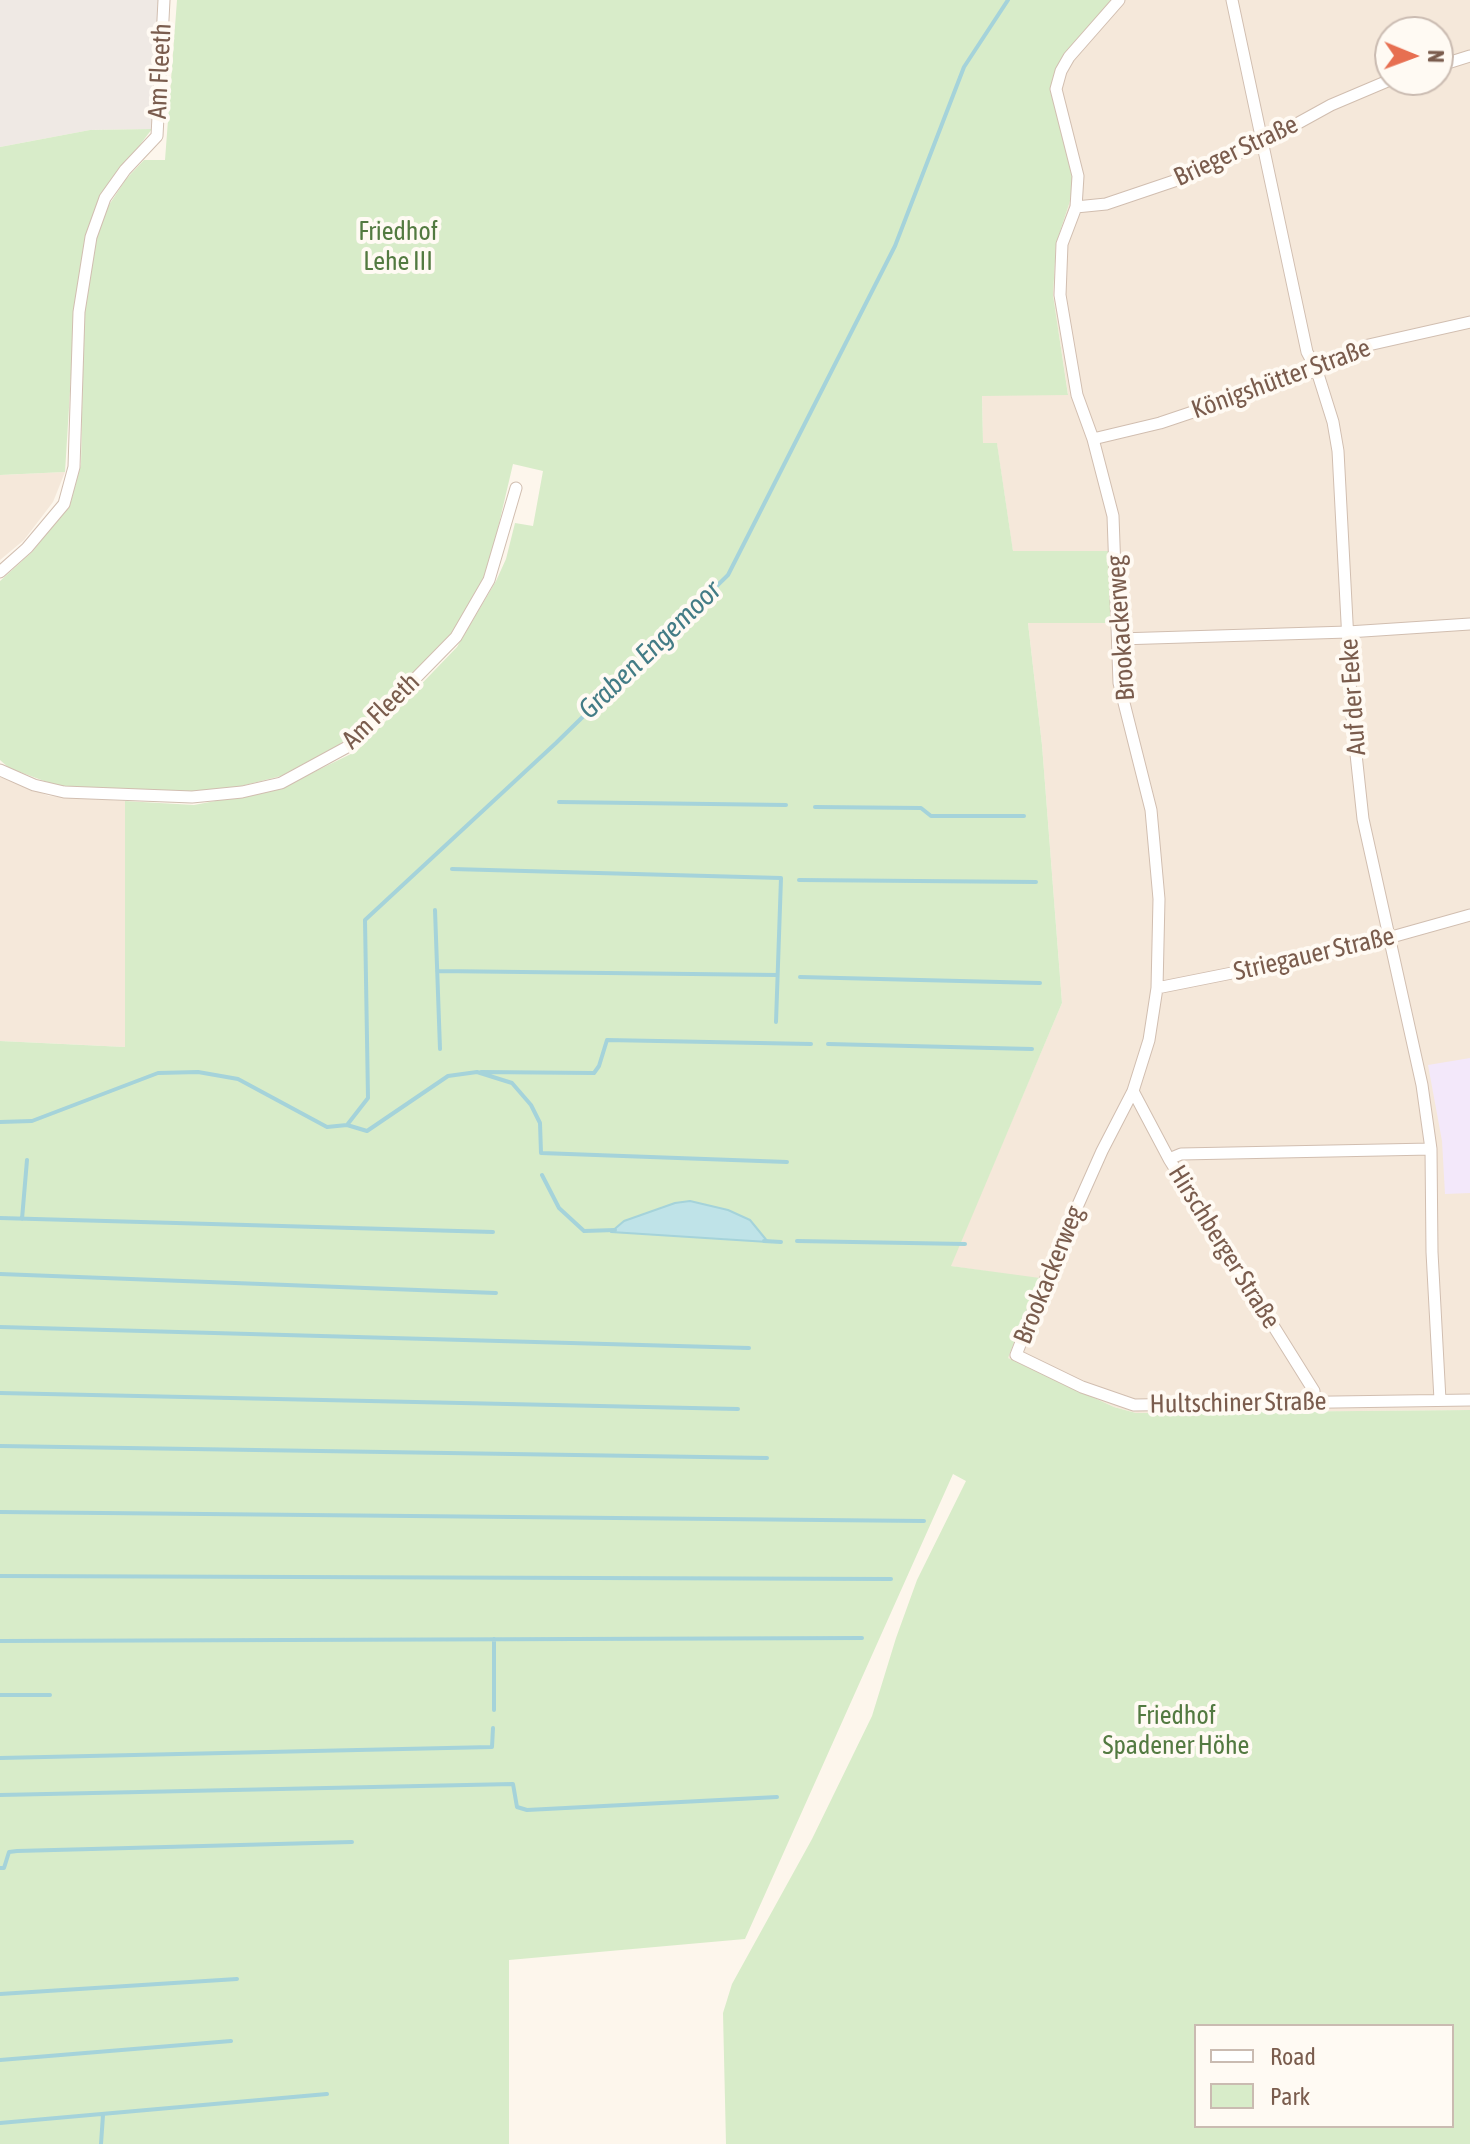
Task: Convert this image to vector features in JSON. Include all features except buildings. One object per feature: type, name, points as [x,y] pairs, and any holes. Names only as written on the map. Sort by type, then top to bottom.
[{"type":"street","name":"Am Fleeth","points":[[0,572],[27,548],[64,504],[74,467],[79,312],[91,237],[105,198],[125,170],[157,136],[164,0]]},
{"type":"street","name":"Brookackerweg","points":[[1016,1355],[1054,1257],[1133,1091],[1149,1040],[1157,988],[1159,899],[1151,810],[1119,683],[1113,516],[1093,439],[1075,390],[1060,295],[1062,244],[1076,207],[1078,176],[1056,89],[1069,57],[1119,0]]},
{"type":"street","name":"Auf der Eeke","points":[[1232,0],[1307,352],[1317,371],[1333,422],[1338,451],[1352,717],[1363,819],[1422,1085],[1431,1149],[1432,1252],[1440,1400]]},
{"type":"street","name":"Brieger Straße","points":[[1076,207],[1106,204],[1183,178],[1262,143],[1331,105],[1374,87]]},
{"type":"street","name":"Königshütter Straße","points":[[1093,439],[1160,423],[1317,371],[1364,346],[1470,322]]},
{"type":"street","name":"Am Fleeth","points":[[0,770],[34,785],[64,792],[192,797],[242,792],[281,783],[349,746],[456,637],[489,580],[516,488]]},
{"type":"street","points":[[1119,639],[1348,632],[1470,624]]},
{"type":"street","name":"Striegauer Straße","points":[[1157,988],[1372,945],[1470,915]]},
{"type":"street","name":"Hirschberger Straße","points":[[1133,1091],[1169,1159],[1314,1391],[1314,1402]]},
{"type":"street","points":[[1169,1159],[1181,1154],[1431,1149]]},
{"type":"street","name":"Hultschiner Straße","points":[[1016,1355],[1082,1387],[1134,1405],[1470,1400]]},
{"type":"shaded area","points":[[0,0],[158,0],[152,129],[90,130],[0,147]]},
{"type":"shaded area","points":[[1111,0],[1470,0],[1470,1410],[1136,1413],[1114,1407],[1008,1358],[1040,1279],[950,1266],[1062,1003],[1042,745],[1028,623],[1112,623],[1108,551],[1013,552],[997,444],[983,443],[982,395],[1068,394],[1053,295],[1056,244],[1072,195],[1072,177],[1052,90],[1068,52]]},
{"type":"shaded area","points":[[65,472],[53,502],[24,540],[0,560],[0,475]]},
{"type":"shaded area","points":[[0,777],[49,796],[125,801],[125,1047],[0,1041]]},
{"type":"shaded area","points":[[1470,1058],[1470,1193],[1445,1194],[1442,1141],[1428,1065]]},
{"type":"green space","points":[[177,0],[1111,0],[1068,52],[1052,90],[1072,177],[1072,195],[1056,244],[1053,295],[1068,395],[982,396],[983,443],[997,443],[1013,551],[1108,551],[1113,623],[1028,623],[1042,745],[1062,1003],[951,1266],[1040,1278],[1008,1358],[1114,1407],[1136,1413],[1470,1410],[1470,2144],[726,2144],[723,2013],[732,1984],[812,1839],[872,1716],[917,1580],[966,1481],[953,1474],[745,1939],[509,1960],[509,2144],[0,2144],[0,1041],[125,1047],[125,801],[194,805],[279,789],[357,751],[457,647],[496,581],[506,559],[515,523],[533,526],[543,471],[513,464],[486,579],[452,634],[339,745],[281,776],[201,792],[63,788],[9,768],[0,760],[0,581],[32,552],[70,505],[81,464],[84,313],[96,239],[107,208],[126,179],[144,160],[165,160]]},
{"type":"green space","points":[[152,129],[101,196],[75,310],[65,472],[0,475],[0,147],[90,130]]},
{"type":"water","points":[[690,1201],[728,1210],[750,1220],[768,1242],[611,1232],[624,1221],[675,1203]]},
{"type":"waterway","name":"Graben Engemoor","points":[[347,1125],[368,1098],[365,920],[556,743],[728,575],[895,246],[964,67],[1008,0]]},
{"type":"waterway","points":[[559,802],[786,805]]},
{"type":"waterway","points":[[815,807],[921,808],[931,816],[1024,816]]},
{"type":"waterway","points":[[452,869],[781,878],[776,1022]]},
{"type":"waterway","points":[[799,880],[1036,882]]},
{"type":"waterway","points":[[435,910],[440,1049]]},
{"type":"waterway","points":[[437,971],[777,975]]},
{"type":"waterway","points":[[800,977],[1040,983]]},
{"type":"waterway","points":[[481,1072],[594,1073],[607,1040],[811,1044]]},
{"type":"waterway","points":[[828,1044],[1032,1049]]},
{"type":"waterway","points":[[0,1122],[32,1121],[158,1073],[198,1072],[238,1079],[327,1127],[347,1125],[367,1131],[448,1076],[477,1072],[512,1083],[531,1105],[540,1123],[541,1153],[787,1162]]},
{"type":"waterway","points":[[22,1219],[27,1160]]},
{"type":"waterway","points":[[542,1175],[559,1208],[584,1231],[615,1230]]},
{"type":"waterway","points":[[0,1218],[493,1232]]},
{"type":"waterway","points":[[764,1241],[781,1242]]},
{"type":"waterway","points":[[797,1241],[965,1244]]},
{"type":"waterway","points":[[0,1274],[496,1293]]},
{"type":"waterway","points":[[0,1327],[749,1348]]},
{"type":"waterway","points":[[0,1393],[738,1409]]},
{"type":"waterway","points":[[0,1446],[767,1458]]},
{"type":"waterway","points":[[0,1512],[924,1521]]},
{"type":"waterway","points":[[0,1576],[891,1579]]},
{"type":"waterway","points":[[0,1641],[862,1638]]},
{"type":"waterway","points":[[494,1639],[494,1710]]},
{"type":"waterway","points":[[0,1695],[50,1695]]},
{"type":"waterway","points":[[0,1758],[492,1747],[493,1728]]},
{"type":"waterway","points":[[0,1795],[513,1784],[517,1807],[527,1810],[777,1797]]},
{"type":"waterway","points":[[0,1868],[4,1868],[9,1852],[17,1851],[352,1842]]},
{"type":"waterway","points":[[0,1994],[237,1979]]},
{"type":"waterway","points":[[0,2060],[231,2041]]},
{"type":"waterway","points":[[0,2123],[327,2094]]},
{"type":"waterway","points":[[101,2144],[103,2115]]},
{"type":"park label","name":"Friedhof Lehe III","points":[[398,247]]},
{"type":"park label","name":"Friedhof Spadener Höhe","points":[[1176,1731]]}]
